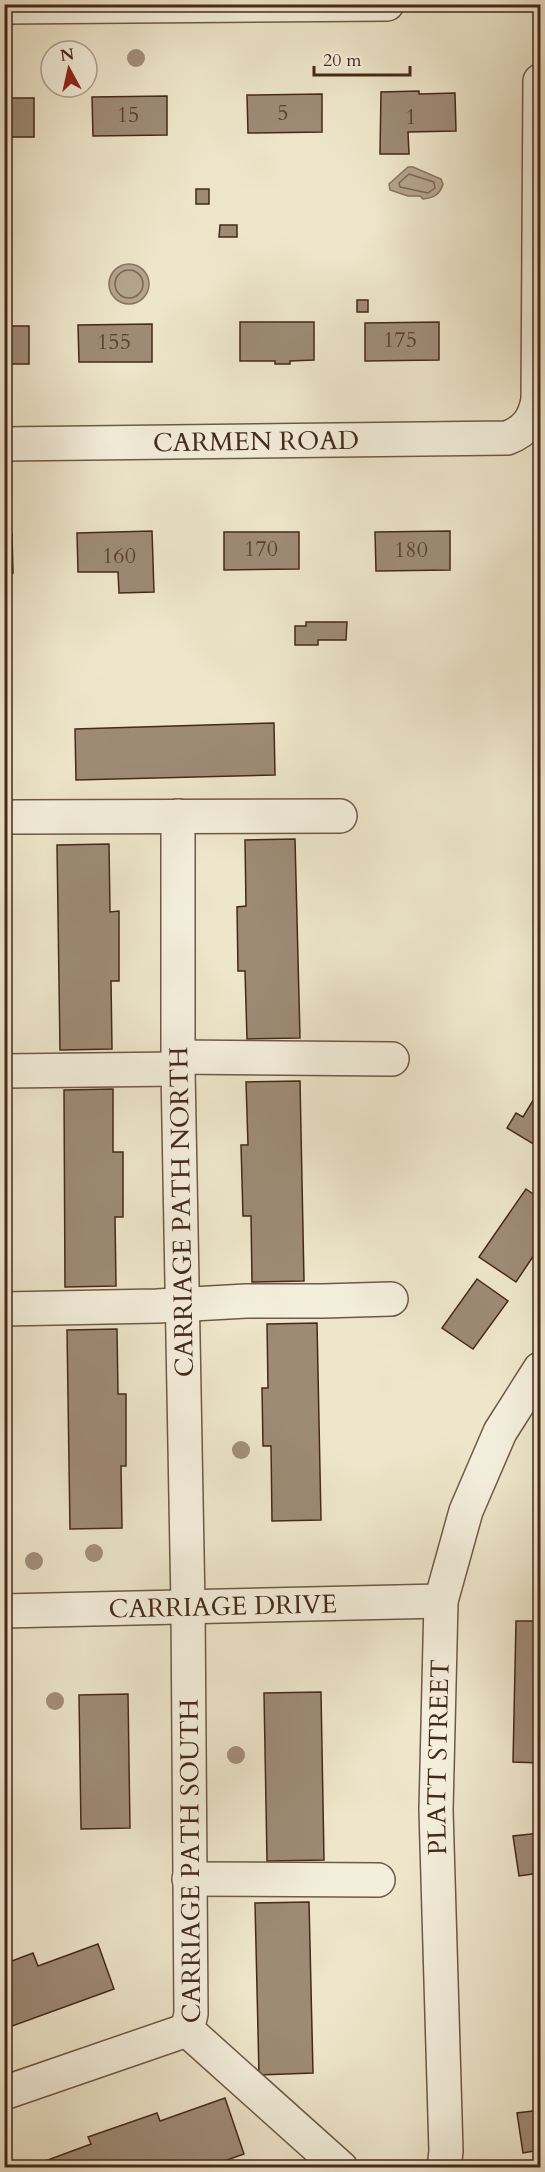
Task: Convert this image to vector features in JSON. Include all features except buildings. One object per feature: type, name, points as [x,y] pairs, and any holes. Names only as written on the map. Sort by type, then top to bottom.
[{"type":"street","points":[[4,7],[387,4]]},
{"type":"street","name":"CARMEN ROAD","points":[[4,444],[507,438],[518,434],[528,426],[535,415],[538,400],[540,81]]},
{"type":"street","name":"CARRIAGE PATH NORTH","points":[[178,816],[178,1063],[188,1607]]},
{"type":"street","points":[[15,818],[340,816]]},
{"type":"street","points":[[4,1071],[178,1063],[392,1059]]},
{"type":"street","points":[[4,1309],[391,1299]]},
{"type":"street","name":"PLATT STREET","points":[[444,2168],[446,2151],[436,1810],[441,1601],[466,1511],[500,1432],[540,1369]]},
{"type":"street","name":"CARRIAGE DRIVE","points":[[4,1611],[441,1601]]},
{"type":"street","name":"CARRIAGE PATH SOUTH","points":[[4,2093],[187,2030],[191,2014],[188,1607]]},
{"type":"street","points":[[189,1879],[378,1880]]},
{"type":"street","points":[[187,2030],[341,2168]]},
{"type":"water","points":[[408,167],[441,179],[443,184],[440,191],[433,197],[423,199],[420,196],[408,196],[390,190],[389,184]]},
{"type":"water","points":[[129,264],[143,270],[149,284],[143,298],[129,304],[115,298],[109,284],[115,270]]}]
